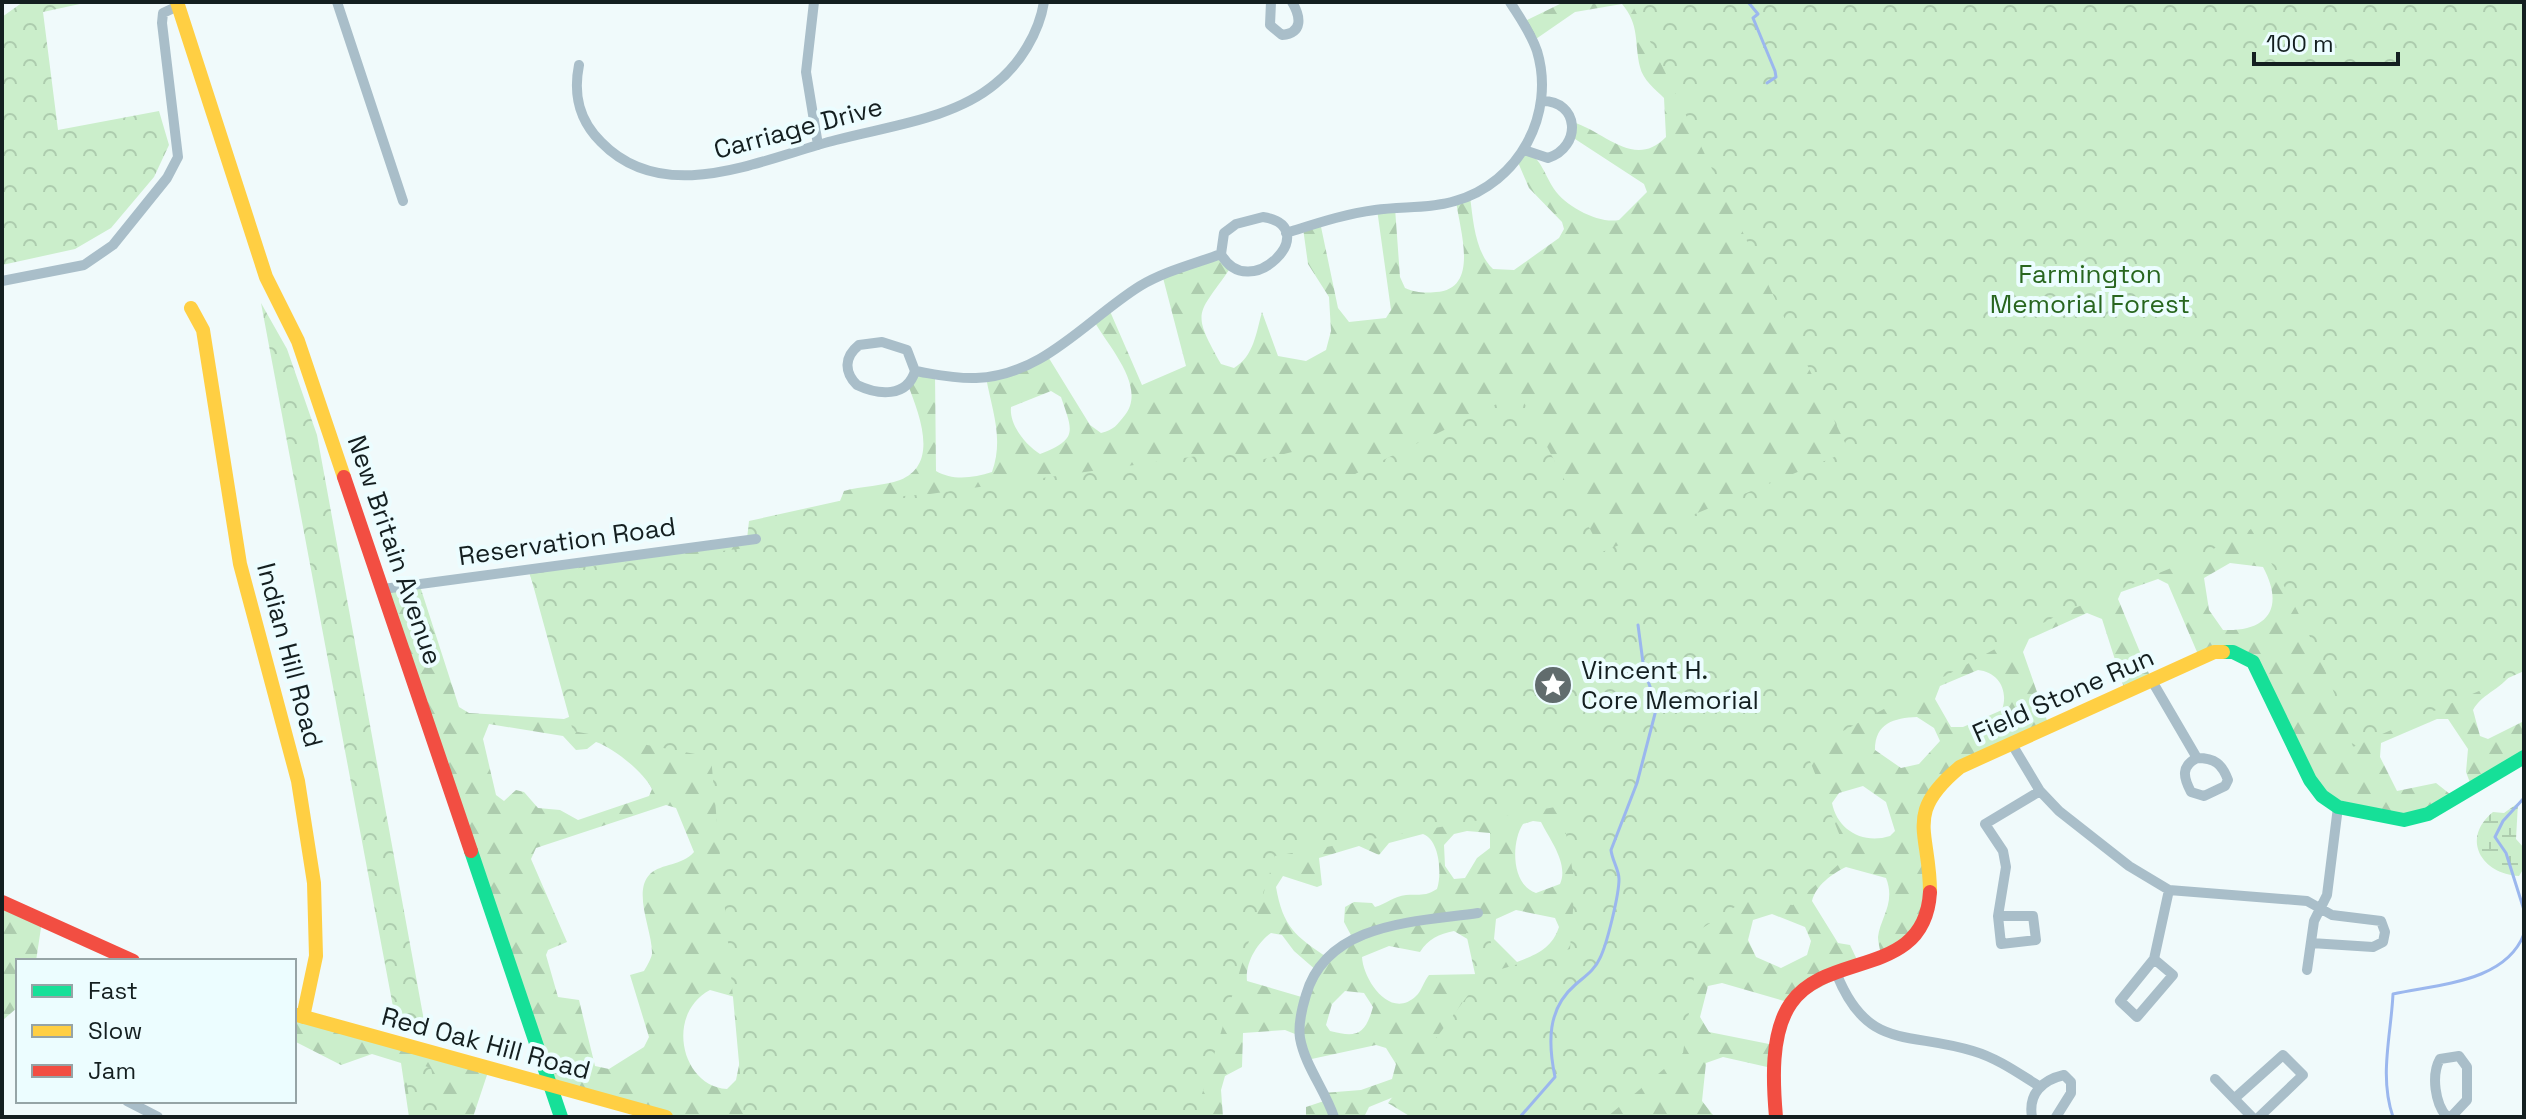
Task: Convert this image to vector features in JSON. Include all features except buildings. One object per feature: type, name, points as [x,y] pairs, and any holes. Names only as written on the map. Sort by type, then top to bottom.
[{"type":"street","points":[[337,2],[403,201]]},
{"type":"street","points":[[814,2],[806,72],[818,145]]},
{"type":"street","name":"Carriage Drive","points":[[579,65],[574,89],[590,131],[616,157],[657,174],[700,178],[927,116],[975,97],[995,84],[1027,48],[1037,29],[1044,2]]},
{"type":"street","points":[[1271,2],[1270,25],[1282,35],[1292,33],[1299,26],[1300,16],[1292,2]]},
{"type":"street","points":[[1286,233],[1358,212],[1456,201],[1492,183],[1524,150],[1541,101],[1537,51],[1510,2]]},
{"type":"street","points":[[2,281],[84,265],[113,245],[167,178],[178,157],[162,23],[163,13],[177,4]]},
{"type":"street","name":"New Britain Avenue","points":[[177,4],[266,277],[298,341],[561,1117]]},
{"type":"street","points":[[1524,150],[1548,158],[1557,155],[1571,142],[1573,132],[1569,113],[1554,102],[1541,101]]},
{"type":"street","points":[[1270,218],[1286,233],[1287,242],[1281,257],[1266,266],[1239,270],[1225,262],[1221,254],[1224,233],[1245,221],[1270,218]]},
{"type":"street","points":[[915,371],[974,379],[1016,370],[1054,351],[1139,287],[1162,274],[1221,254]]},
{"type":"street","name":"Indian Hill Road","points":[[191,308],[203,330],[240,564],[298,781],[314,883],[316,956],[298,1015]]},
{"type":"street","points":[[882,342],[907,350],[915,371],[908,385],[901,390],[883,392],[857,385],[851,379],[847,363],[859,345],[882,342]]},
{"type":"street","name":"Reservation Road","points":[[383,589],[756,539]]},
{"type":"street","name":"Field Stone Run","points":[[1776,1117],[1774,1098],[1781,1028],[1791,1003],[1812,985],[1890,955],[1910,942],[1924,924],[1929,898],[1923,815],[1926,797],[1937,781],[1960,767],[2013,746],[2214,652],[2233,652],[2253,662],[2310,780],[2322,796],[2338,807]]},
{"type":"street","points":[[2152,681],[2197,758]]},
{"type":"street","points":[[2013,746],[2040,791],[2059,811],[2129,866],[2169,890],[2307,901],[2332,915],[2381,921],[2385,932],[2383,942],[2373,947],[2311,943]]},
{"type":"street","points":[[2307,970],[2314,921],[2327,895],[2338,807],[2404,820],[2428,814],[2524,757]]},
{"type":"street","points":[[2197,758],[2215,761],[2224,768],[2228,780],[2225,786],[2204,796],[2191,792],[2184,775],[2186,767],[2197,758]]},
{"type":"street","points":[[1998,916],[2006,867],[2003,851],[1985,824],[2040,791]]},
{"type":"street","points":[[2154,959],[2173,975],[2137,1017],[2120,1001],[2154,959],[2169,890]]},
{"type":"street","points":[[2,902],[102,956]]},
{"type":"street","points":[[1334,1117],[1307,1061],[1300,1036],[1301,1012],[1309,985],[1321,965],[1341,946],[1364,933],[1478,913]]},
{"type":"street","points":[[1837,975],[1848,1002],[1879,1030],[1899,1038],[1943,1043],[1978,1052],[2039,1086]]},
{"type":"street","name":"Red Oak Hill Road","points":[[298,1015],[666,1117]]},
{"type":"street","points":[[2235,1098],[2283,1055],[2303,1075],[2259,1117]]},
{"type":"street","points":[[2459,1056],[2467,1067],[2467,1100],[2449,1117],[2437,1102],[2437,1065],[2440,1059],[2459,1056]]},
{"type":"street","points":[[2032,1117],[2030,1105],[2039,1086],[2064,1075],[2071,1082],[2071,1093],[2056,1117]]},
{"type":"street","points":[[2215,1079],[2252,1117]]},
{"type":"street","points":[[131,1103],[158,1117]]},
{"type":"green space","points":[[23,2],[89,2],[43,12],[58,130],[159,111],[169,145],[154,177],[111,228],[75,249],[2,265],[2,17]]},
{"type":"green space","name":"Farmington Memorial Forest","points":[[1564,2],[2524,2],[2514,669],[2473,710],[2480,736],[2488,739],[2524,721],[2524,757],[2472,788],[2466,772],[2468,749],[2448,719],[2437,719],[2381,743],[2380,757],[2397,791],[2436,783],[2455,798],[2404,820],[2322,796],[2264,680],[2233,652],[2200,659],[2168,584],[2158,579],[2121,592],[2118,599],[2152,681],[2126,694],[2102,619],[2087,613],[2029,639],[2023,652],[2050,729],[1960,767],[1926,796],[1924,924],[1881,958],[1878,937],[1889,895],[1886,878],[1846,867],[1825,881],[1812,901],[1838,943],[1850,945],[1860,966],[1791,1003],[1722,983],[1708,986],[1700,1017],[1709,1032],[1779,1046],[1776,1069],[1723,1057],[1706,1063],[1702,1101],[1713,1115],[1730,1117],[1423,1117],[1401,1094],[1369,1107],[1364,1117],[1306,1117],[1306,1107],[1327,1100],[1323,1093],[1361,1090],[1392,1079],[1396,1064],[1386,1048],[1376,1045],[1307,1060],[1300,1036],[1285,1030],[1243,1033],[1242,1067],[1225,1076],[1221,1090],[1223,1117],[668,1117],[550,1086],[383,589],[419,583],[459,707],[469,713],[564,719],[574,715],[573,706],[528,569],[733,541],[838,506],[844,491],[900,480],[912,473],[923,451],[921,424],[908,385],[915,371],[935,374],[936,471],[963,478],[978,476],[992,472],[997,448],[996,424],[986,377],[1047,355],[1090,425],[1101,433],[1105,432],[1115,427],[1125,415],[1131,404],[1129,380],[1094,321],[1109,309],[1142,385],[1186,366],[1162,274],[1221,254],[1231,267],[1205,305],[1202,322],[1221,364],[1234,368],[1246,357],[1262,312],[1278,356],[1306,361],[1326,350],[1331,331],[1329,297],[1308,264],[1303,228],[1320,222],[1338,308],[1349,322],[1386,318],[1391,310],[1377,209],[1395,208],[1400,277],[1405,288],[1417,292],[1450,288],[1463,270],[1463,242],[1456,201],[1470,196],[1479,245],[1493,269],[1514,270],[1559,238],[1564,229],[1562,222],[1529,188],[1517,160],[1524,150],[1539,162],[1554,189],[1566,202],[1593,217],[1619,220],[1647,192],[1644,184],[1572,137],[1572,122],[1631,149],[1642,150],[1654,146],[1666,137],[1664,98],[1642,72],[1632,19],[1622,4],[1575,12],[1533,41],[1523,22]],"holes":[[[1051,391],[1061,397],[1070,426],[1069,433],[1061,444],[1040,454],[1024,440],[1013,421],[1011,407]],[[2230,563],[2263,567],[2272,594],[2268,615],[2251,627],[2223,630],[2209,610],[2204,578]],[[1978,670],[1996,678],[2003,689],[2002,710],[1963,727],[1951,727],[1935,699],[1940,686]],[[1917,717],[1934,728],[1940,741],[1919,764],[1901,768],[1875,750],[1878,734],[1894,721]],[[489,724],[563,736],[576,750],[587,749],[596,742],[627,761],[652,789],[649,796],[578,820],[560,810],[538,808],[524,792],[516,790],[504,801],[496,795],[483,739]],[[1863,786],[1886,802],[1895,831],[1890,836],[1880,838],[1861,836],[1845,827],[1832,803],[1839,793]],[[666,805],[676,808],[694,852],[684,860],[655,870],[645,882],[643,901],[652,954],[644,971],[630,975],[649,1037],[644,1047],[609,1069],[595,1066],[579,1000],[558,997],[546,955],[548,950],[567,942],[531,859],[536,848]],[[1541,822],[1560,860],[1560,884],[1536,893],[1528,888],[1518,872],[1516,841],[1523,824]],[[1467,831],[1490,833],[1490,848],[1477,858],[1465,878],[1454,879],[1445,866],[1444,845],[1454,834]],[[1423,834],[1436,850],[1439,867],[1437,889],[1425,894],[1402,896],[1375,907],[1372,903],[1354,902],[1345,907],[1344,922],[1353,939],[1328,958],[1292,929],[1282,912],[1276,887],[1283,876],[1317,887],[1322,885],[1319,858],[1359,846],[1379,855],[1389,843]],[[1516,910],[1555,918],[1559,927],[1548,945],[1517,962],[1494,939],[1496,919]],[[1772,914],[1805,927],[1811,941],[1807,955],[1781,968],[1756,957],[1748,940],[1753,920]],[[1454,931],[1486,950],[1480,974],[1429,975],[1418,994],[1397,1004],[1373,986],[1362,957],[1389,946],[1420,952],[1430,940]],[[1271,933],[1282,935],[1294,951],[1317,971],[1305,998],[1247,981],[1248,967],[1257,948]],[[710,990],[742,999],[750,1012],[736,1080],[727,1089],[711,1085],[699,1076],[684,1047],[683,1031],[687,1015],[696,1001]],[[1345,991],[1364,993],[1373,1007],[1363,1029],[1353,1034],[1330,1031],[1326,1025],[1332,1004]]]},
{"type":"green space","name":"Farmington Memorial Forest","points":[[1631,2],[2524,2],[2524,671],[2353,747],[2309,635],[2251,529],[2200,556],[2058,615],[1806,751],[1848,856],[1793,905],[1744,901],[1701,929],[1683,1053],[1607,1117],[1411,1117],[1388,1103],[1477,983],[1466,933],[1489,935],[1498,970],[1570,949],[1575,884],[1561,806],[1275,856],[1195,1117],[744,1117],[711,757],[573,731],[530,574],[746,548],[749,521],[839,501],[930,494],[1233,451],[1244,464],[1316,446],[1347,478],[1519,393],[1602,552],[1849,451]]},
{"type":"green space","points":[[261,303],[287,349],[317,435],[427,1037],[397,1028]]},
{"type":"green space","points":[[2518,803],[2516,839],[2524,848],[2524,868],[2519,876],[2495,869],[2486,862],[2477,844],[2483,822],[2493,812],[2504,813]]},
{"type":"green space","points":[[2,902],[42,921],[36,959],[16,959],[16,1009],[3,1020],[2,1074]]},
{"type":"green space","points":[[296,1015],[489,1069],[473,1117],[409,1117],[401,1063],[372,1054],[341,1065],[296,1042]]},
{"type":"green space","points":[[403,1059],[431,1068],[441,1117],[412,1117]]},
{"type":"waterway","points":[[1748,2],[1758,14],[1753,18],[1775,71],[1776,77],[1767,83]]},
{"type":"waterway","points":[[1520,1117],[1555,1077],[1551,1052],[1555,1016],[1566,994],[1598,962],[1612,919],[1619,879],[1611,850],[1637,783],[1657,706],[1644,670],[1638,625]]},
{"type":"waterway","points":[[2524,798],[2503,821],[2495,837],[2506,853],[2524,910]]},
{"type":"waterway","points":[[2393,1117],[2386,1071],[2393,994],[2449,984],[2486,972],[2502,963],[2515,950],[2524,934]]},
{"type":"traffic: fast","points":[[2223,652],[2233,652],[2253,662],[2310,780],[2322,796],[2338,807],[2404,820],[2428,814],[2524,757]]},
{"type":"traffic: fast","points":[[471,851],[561,1117]]},
{"type":"traffic: slow","points":[[177,2],[266,277],[298,341],[344,477]]},
{"type":"traffic: slow","points":[[191,308],[203,330],[240,564],[298,781],[314,883],[316,956],[303,1017]]},
{"type":"traffic: slow","points":[[1930,892],[1924,838],[1925,811],[1942,783],[1960,767],[2214,652],[2223,652]]},
{"type":"traffic: slow","points":[[297,1015],[666,1117]]},
{"type":"traffic: jam","points":[[344,477],[471,851]]},
{"type":"traffic: jam","points":[[1776,1117],[1776,1043],[1791,1003],[1807,987],[1894,951],[1911,939],[1924,920],[1930,892]]},
{"type":"traffic: jam","points":[[2,902],[129,959]]},
{"type":"place","name":"Vincent H. Core Memorial","points":[[1553,685]]}]
